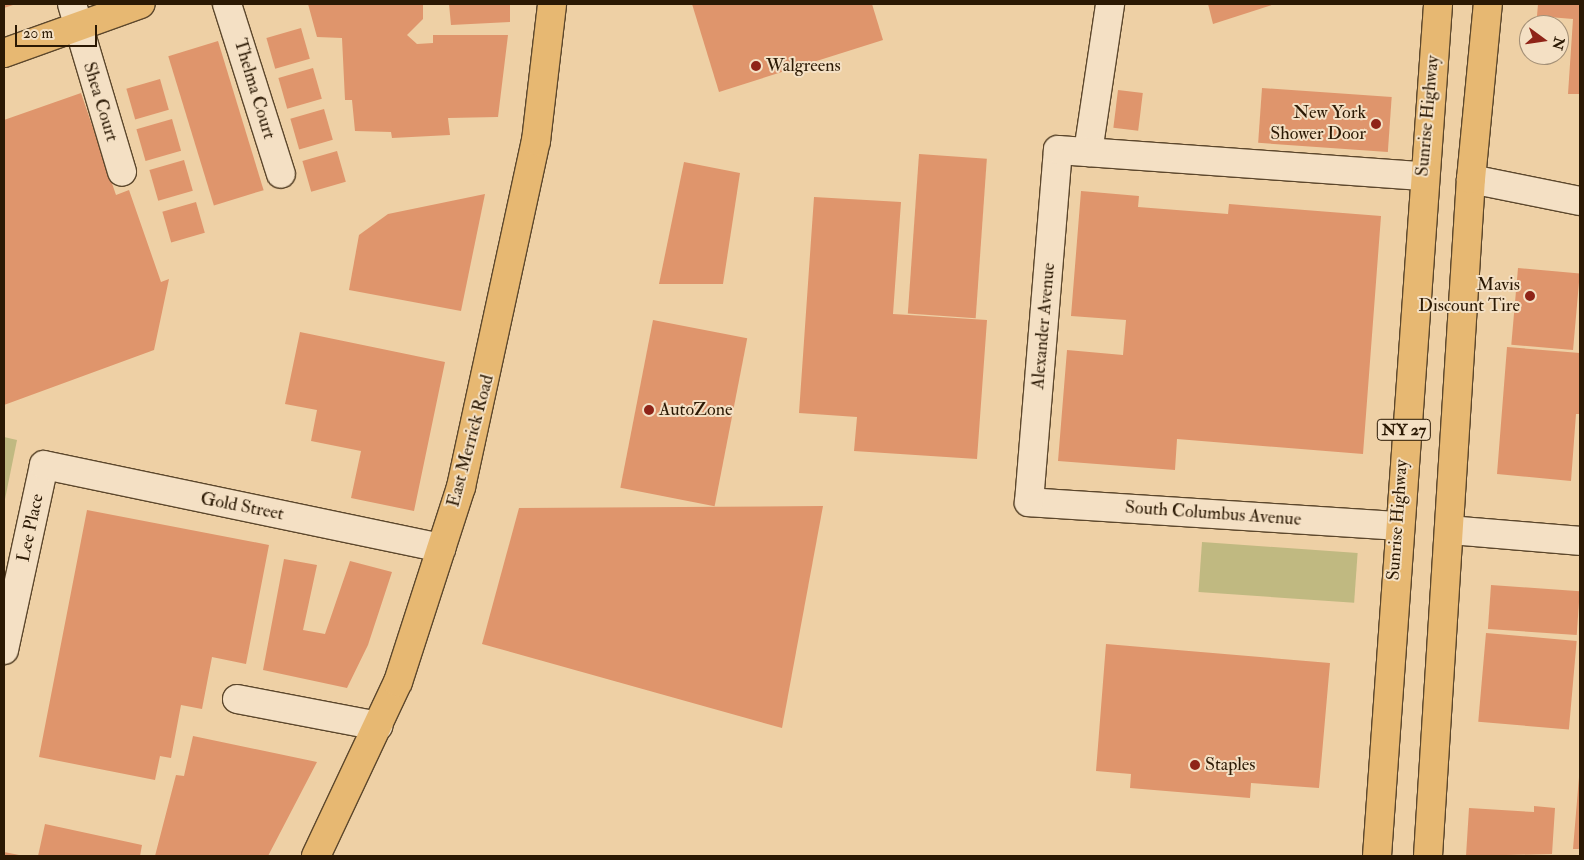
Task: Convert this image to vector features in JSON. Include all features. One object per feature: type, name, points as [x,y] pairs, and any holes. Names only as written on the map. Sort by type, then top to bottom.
[{"type":"main road","points":[[4,53],[75,15],[141,4]]},
{"type":"main road","name":"East Merrick Road","points":[[316,856],[398,682],[440,548],[488,378],[536,141],[552,4]]},
{"type":"main road","name":"Sunrise Highway","points":[[1377,856],[1422,176],[1438,4]]},
{"type":"main road","name":"NY 27","points":[[1428,856],[1471,179],[1488,4]]},
{"type":"street","name":"Thelma Court","points":[[227,4],[281,174]]},
{"type":"street","points":[[1110,4],[1088,152],[1422,176]]},
{"type":"street","points":[[1425,4],[1435,36]]},
{"type":"street","name":"Shea Court","points":[[75,15],[122,172]]},
{"type":"street","name":"Alexander Avenue","points":[[1029,502],[1058,150],[1088,152]]},
{"type":"street","points":[[1471,179],[1580,201]]},
{"type":"street","name":"Gold Street","points":[[44,465],[440,548]]},
{"type":"street","name":"Lee Place","points":[[4,650],[44,465]]},
{"type":"street","name":"South Columbus Avenue","points":[[1029,502],[1398,526]]},
{"type":"street","points":[[1450,530],[1580,541]]},
{"type":"street","points":[[238,699],[378,726]]},
{"type":"shaded area","points":[[4,437],[17,440],[4,504]]},
{"type":"shaded area","points":[[1202,542],[1358,553],[1354,603],[1199,592]]},
{"type":"building","points":[[4,4],[16,4],[4,8]]},
{"type":"building","points":[[308,4],[423,4],[423,19],[407,35],[417,44],[433,43],[433,35],[508,35],[498,117],[448,118],[450,135],[392,138],[391,132],[355,131],[352,100],[345,100],[342,38],[317,37]]},
{"type":"building","points":[[449,4],[510,4],[510,22],[451,25]]},
{"type":"building","name":"Walgreens","points":[[692,4],[872,4],[883,40],[719,92]]},
{"type":"building","points":[[1208,4],[1275,4],[1213,24]]},
{"type":"building","points":[[1538,4],[1580,4],[1580,94],[1568,94],[1573,19],[1569,19],[1569,15],[1537,15]]},
{"type":"building","points":[[301,28],[310,59],[275,69],[266,38]]},
{"type":"building","points":[[218,41],[264,190],[214,205],[168,56]]},
{"type":"building","points":[[313,68],[322,99],[287,109],[278,78]]},
{"type":"building","points":[[160,79],[169,110],[135,119],[126,89]]},
{"type":"building","points":[[1262,88],[1392,97],[1388,152],[1258,143]]},
{"type":"building","points":[[1118,90],[1143,93],[1138,131],[1113,128]]},
{"type":"building","points":[[81,93],[116,195],[129,190],[161,282],[169,279],[154,350],[4,405],[4,120]]},
{"type":"building","points":[[324,109],[333,140],[299,149],[290,119]]},
{"type":"building","points":[[172,119],[181,151],[146,161],[136,129]]},
{"type":"building","points":[[337,151],[346,182],[311,192],[302,161]]},
{"type":"building","points":[[919,154],[987,159],[976,318],[908,314]]},
{"type":"building","points":[[184,160],[193,191],[158,201],[149,170]]},
{"type":"building","points":[[684,162],[740,173],[723,284],[659,284]]},
{"type":"building","points":[[1081,191],[1139,196],[1138,207],[1228,214],[1229,204],[1381,216],[1363,454],[1177,439],[1175,470],[1058,461],[1067,350],[1123,355],[1126,320],[1071,316]]},
{"type":"building","points":[[485,194],[461,311],[349,290],[359,235],[388,214]]},
{"type":"building","points":[[814,197],[901,202],[893,314],[987,320],[977,459],[854,451],[857,417],[799,413]]},
{"type":"building","points":[[196,202],[205,233],[171,242],[162,212]]},
{"type":"building","points":[[1518,268],[1580,273],[1573,350],[1511,345]]},
{"type":"building","points":[[653,320],[747,338],[715,506],[620,488]]},
{"type":"building","points":[[300,332],[445,362],[414,511],[351,498],[361,451],[311,441],[317,410],[285,404]]},
{"type":"building","points":[[1507,347],[1580,353],[1580,414],[1576,414],[1571,481],[1497,474]]},
{"type":"building","points":[[823,506],[782,728],[482,644],[519,508]]},
{"type":"building","points":[[87,510],[269,545],[246,664],[212,657],[202,709],[181,705],[171,758],[160,756],[155,780],[39,757]]},
{"type":"building","points":[[284,559],[317,565],[303,630],[325,634],[350,561],[392,572],[368,645],[347,688],[263,670]]},
{"type":"building","points":[[1491,585],[1580,591],[1577,635],[1488,629]]},
{"type":"building","points":[[1486,633],[1577,641],[1569,730],[1478,722]]},
{"type":"building","points":[[1106,644],[1330,663],[1319,788],[1251,783],[1250,798],[1130,788],[1131,774],[1096,771]]},
{"type":"building","points":[[193,736],[317,762],[268,856],[155,856],[176,775],[184,776]]},
{"type":"building","points":[[1579,777],[1580,849],[1573,849]]},
{"type":"building","points":[[1534,806],[1555,808],[1552,854],[1466,856],[1469,808],[1534,812]]},
{"type":"building","points":[[45,824],[142,845],[140,856],[38,856]]},
{"type":"building","points":[[4,852],[19,855],[19,856],[4,856]]},
{"type":"place","name":"Walgreens","points":[[756,66]]},
{"type":"place","name":"New York Shower Door","points":[[1376,124]]},
{"type":"place","name":"Mavis Discount Tire","points":[[1530,296]]},
{"type":"place","name":"AutoZone","points":[[649,410]]},
{"type":"place","name":"Staples","points":[[1195,765]]}]
